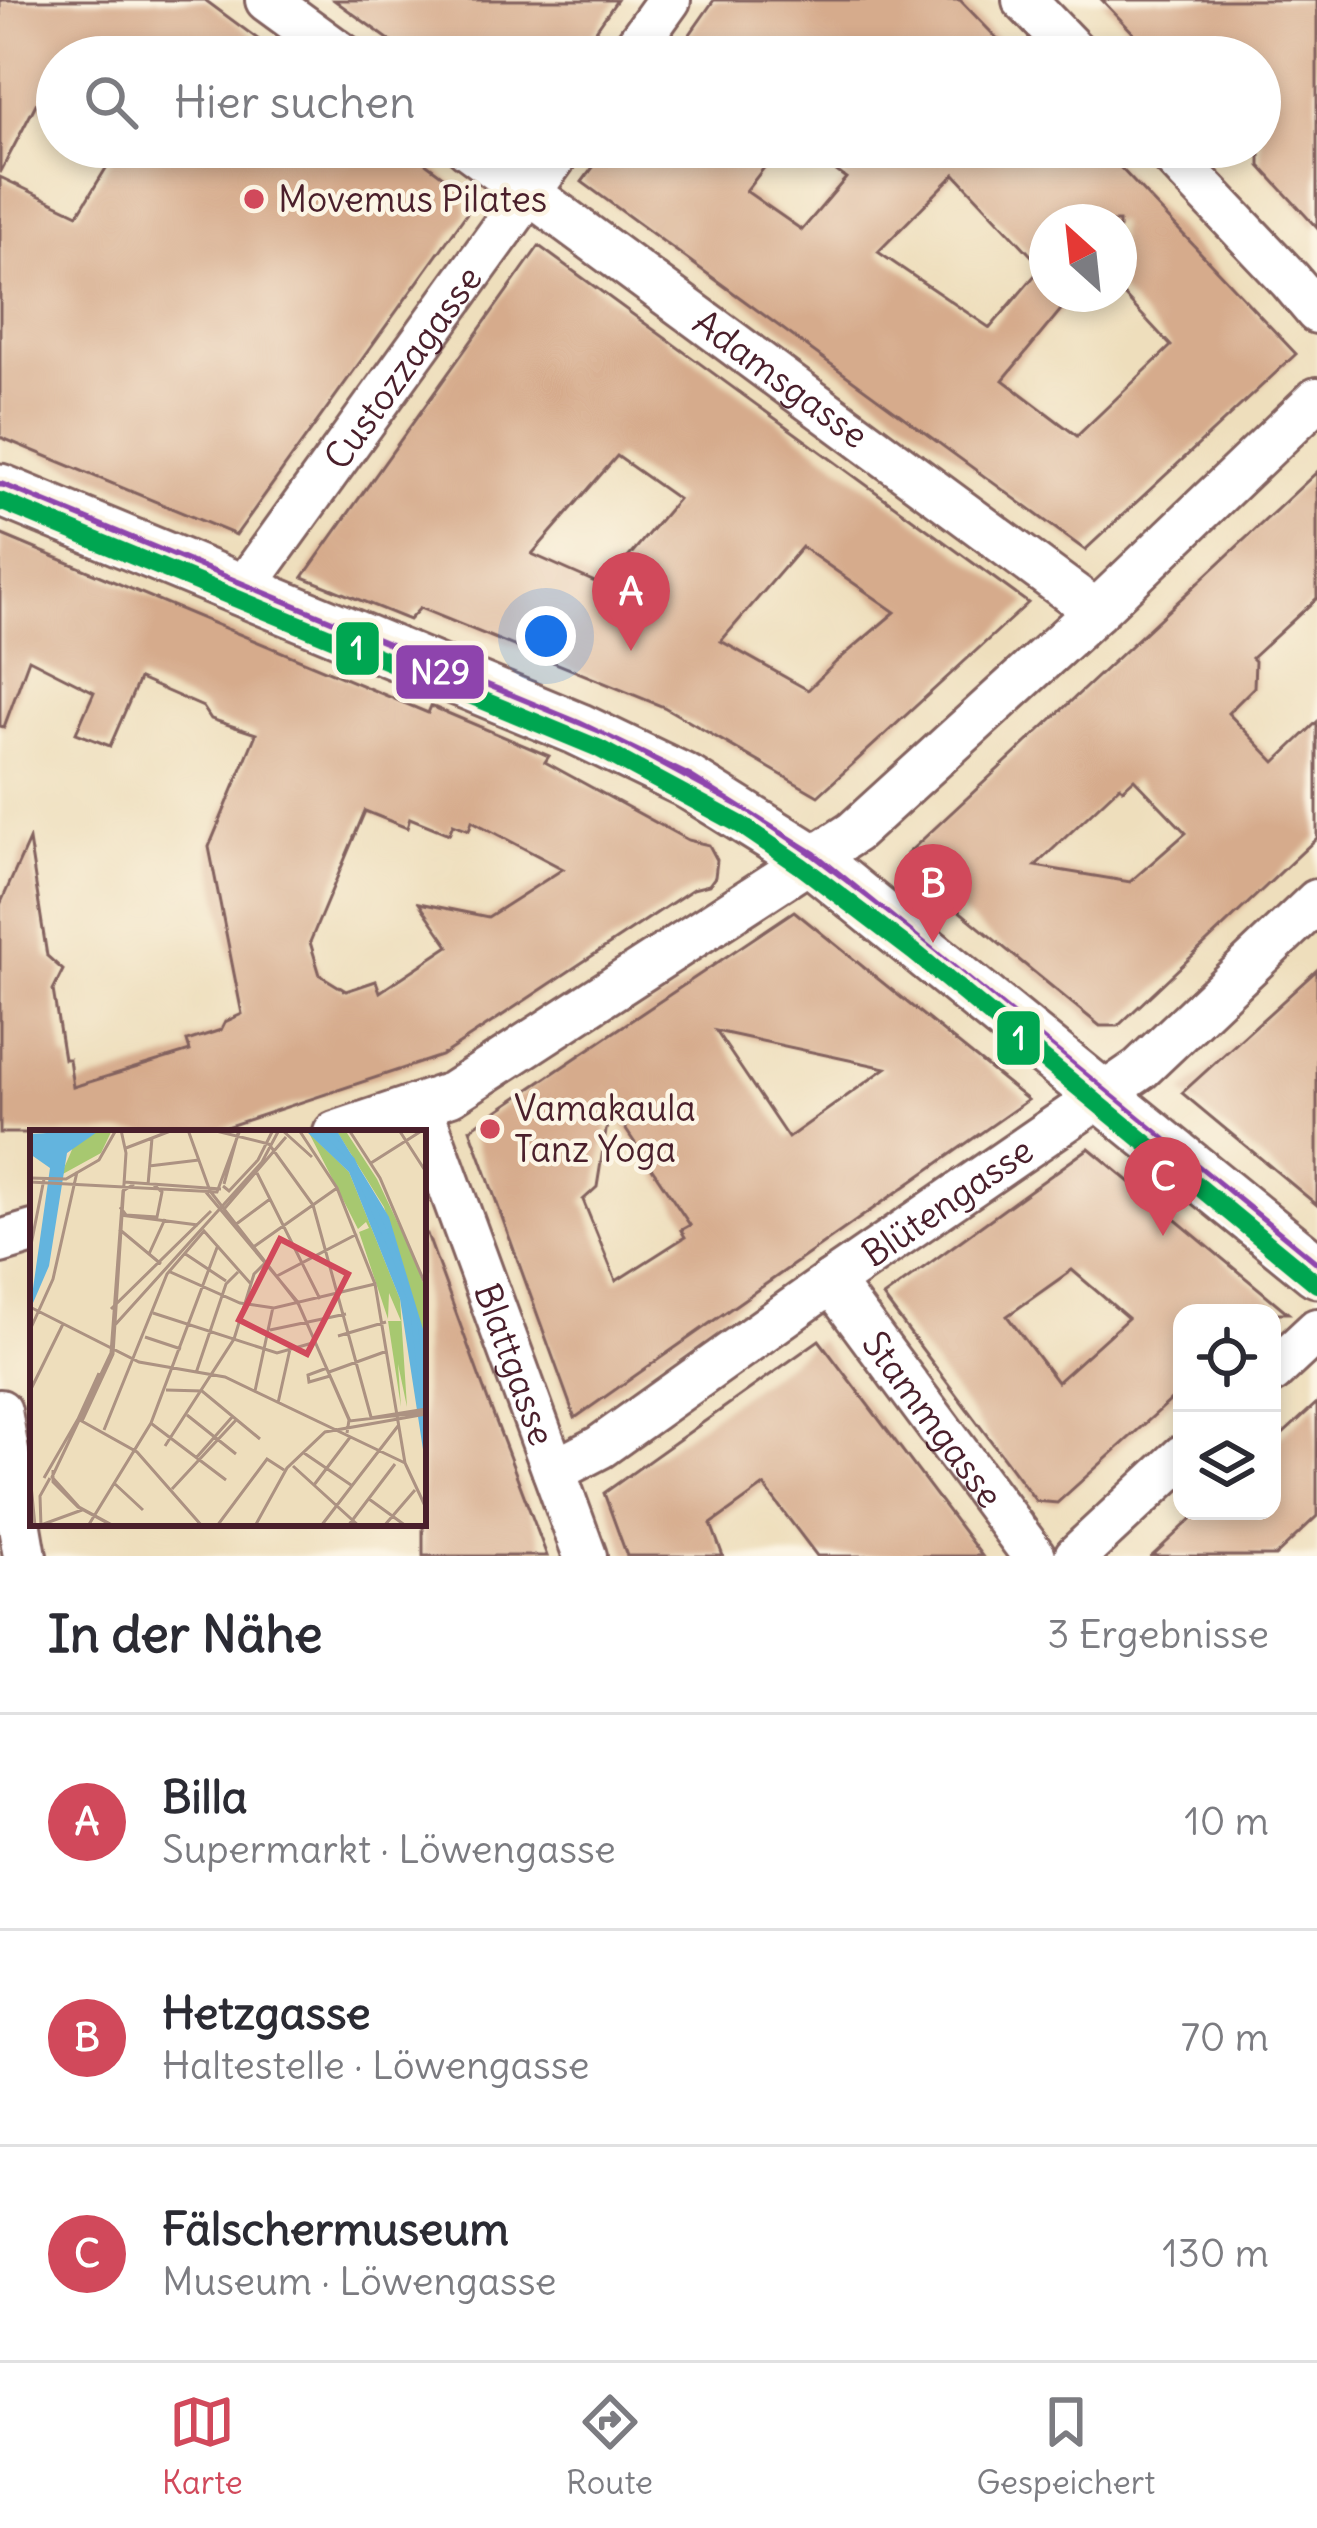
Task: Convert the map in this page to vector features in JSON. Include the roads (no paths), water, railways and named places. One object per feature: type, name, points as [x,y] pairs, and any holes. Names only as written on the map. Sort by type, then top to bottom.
[{"type":"street","points":[[268,0],[317,36]]},
{"type":"street","points":[[643,36],[669,0]]},
{"type":"street","points":[[1024,0],[1059,36]]},
{"type":"street","name":"Adamsgasse","points":[[495,168],[1096,611]]},
{"type":"street","name":"Custozzagasse","points":[[243,589],[547,168]]},
{"type":"street","points":[[1184,168],[1317,312]]},
{"type":"street","points":[[343,1130],[451,1094],[854,832],[1096,611],[1317,399]]},
{"type":"street","points":[[0,490],[578,729],[659,767],[747,818],[811,859],[1317,1271]]},
{"type":"street","name":"Blütengasse","points":[[554,1472],[600,1447],[1140,1069],[1317,901]]},
{"type":"street","name":"Blattgasse","points":[[420,1105],[585,1556]]},
{"type":"street","points":[[0,1242],[30,1233]]},
{"type":"street","name":"Stammgasse","points":[[831,1282],[1034,1556]]},
{"type":"street","points":[[1281,1364],[1317,1330]]},
{"type":"street","points":[[0,1411],[25,1556]]},
{"type":"street","points":[[1076,1556],[1173,1464]]},
{"type":"place","name":"Movemus Pilates","points":[[254,199]]},
{"type":"place","name":"Billa","points":[[631,651]]},
{"type":"place","name":"Hetzgasse","points":[[933,943]]},
{"type":"place","name":"Vamakaula Tanz Yoga","points":[[490,1129]]},
{"type":"place","name":"Fälschermuseum","points":[[1163,1236]]}]
